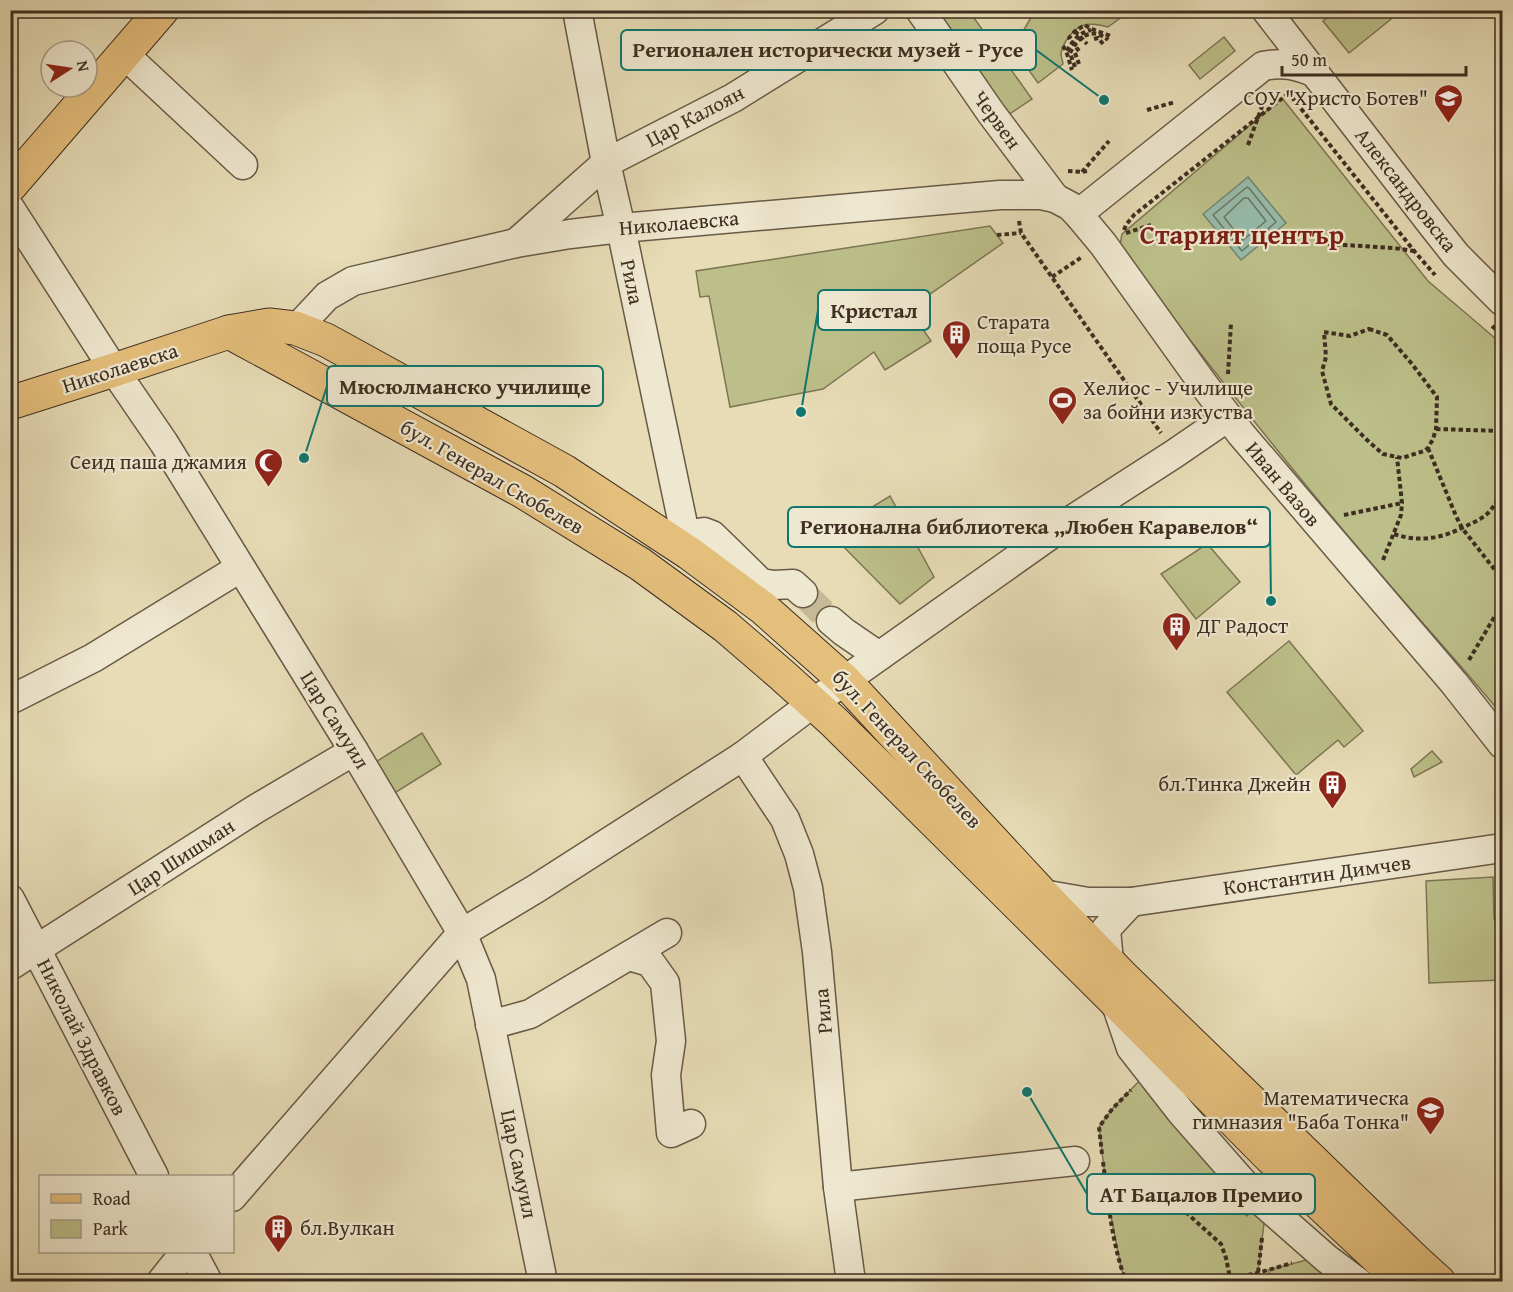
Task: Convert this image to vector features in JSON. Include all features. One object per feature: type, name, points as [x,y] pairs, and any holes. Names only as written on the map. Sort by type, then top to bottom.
[{"type":"main road","points":[[10,186],[160,12]]},
{"type":"main road","name":"бул. Генерал Скобелев","points":[[229,332],[269,325],[296,329],[326,340],[564,471],[687,544],[844,680],[1042,894],[1109,962],[1439,1281]]},
{"type":"main road","name":"Николаевска","points":[[10,403],[229,332]]},
{"type":"main road","name":"бул. Генерал Скобелев","points":[[229,332],[522,491],[640,564],[725,626],[813,702],[1270,1157],[1404,1281]]},
{"type":"street","name":"Рила","points":[[577,10],[606,163],[687,544]]},
{"type":"street","name":"Цар Калоян","points":[[516,243],[606,163],[733,98],[875,10]]},
{"type":"street","name":"Червен","points":[[920,10],[991,113],[1055,198]]},
{"type":"street","name":"Александровска","points":[[1266,10],[1444,241],[1503,301]]},
{"type":"street","points":[[124,54],[243,165]]},
{"type":"street","points":[[1078,214],[1263,66],[1275,63],[1288,64],[1315,73]]},
{"type":"street","name":"Николаевска","points":[[296,329],[327,296],[354,281],[516,243],[570,234],[1000,195],[1041,195],[1055,198],[1070,206],[1078,214]]},
{"type":"street","name":"Цар Самуил","points":[[10,208],[114,370],[164,443],[354,751],[462,933],[481,980],[543,1281]]},
{"type":"street","name":"Иван Вазов","points":[[1078,214],[1112,239],[1204,385],[1255,452],[1454,682],[1503,744]]},
{"type":"street","points":[[234,1195],[462,933],[537,888],[743,756],[813,702],[1067,523],[1228,417]]},
{"type":"street","points":[[687,544],[704,532],[712,536],[761,583],[794,584],[803,593]]},
{"type":"street","points":[[10,700],[93,658],[240,568]]},
{"type":"street","points":[[831,621],[879,656]]},
{"type":"street","name":"Цар Шишман","points":[[10,966],[254,810],[354,751]]},
{"type":"street","name":"Рила","points":[[743,756],[784,819],[799,854],[808,888],[817,952],[838,1187],[851,1281]]},
{"type":"street","name":"Константин Димчев","points":[[1042,894],[1088,902],[1131,902],[1503,848]]},
{"type":"street","name":"Николай Здравков","points":[[10,898],[153,1175]]},
{"type":"street","points":[[1109,962],[1106,929],[1131,902]]},
{"type":"street","points":[[490,1025],[530,1014],[668,933]]},
{"type":"street","points":[[629,956],[650,962],[665,983],[671,1041],[666,1075],[671,1133],[691,1124]]},
{"type":"street","points":[[1115,1001],[1131,1048],[1181,1112],[1241,1182],[1327,1259],[1358,1281]]},
{"type":"street","points":[[838,1187],[1075,1161]]},
{"type":"street","points":[[161,1281],[183,1253]]},
{"type":"street","points":[[193,1253],[208,1281]]},
{"type":"path","points":[[1075,67],[1077,52],[1069,38],[1075,30],[1085,25],[1091,30]]},
{"type":"path","points":[[1075,30],[1087,44]]},
{"type":"path","points":[[1067,51],[1085,31],[1102,32],[1110,38],[1096,33],[1080,37]]},
{"type":"path","points":[[1094,39],[1098,38],[1103,44]]},
{"type":"path","points":[[1074,44],[1070,53],[1075,67]]},
{"type":"path","points":[[1063,46],[1067,51],[1068,60],[1075,67]]},
{"type":"path","points":[[1052,277],[1112,239],[1134,215],[1289,93]]},
{"type":"path","points":[[1248,145],[1265,98]]},
{"type":"path","points":[[1147,110],[1159,106]]},
{"type":"path","points":[[1082,172],[1109,141]]},
{"type":"path","points":[[997,235],[1021,232],[1174,454]]},
{"type":"path","points":[[1328,244],[1394,248],[1415,252]]},
{"type":"path","points":[[1227,381],[1231,324]]},
{"type":"path","points":[[1369,329],[1387,335],[1437,398],[1436,429],[1433,439],[1424,451],[1402,458],[1383,454],[1331,404],[1322,370],[1326,357],[1324,332],[1350,336],[1369,329]]},
{"type":"path","points":[[1436,429],[1503,431]]},
{"type":"path","points":[[1428,448],[1462,528],[1503,579]]},
{"type":"path","points":[[1397,457],[1402,503],[1401,515],[1394,534],[1407,538],[1437,538],[1462,528],[1488,513],[1503,493]]},
{"type":"path","points":[[1343,515],[1402,503]]},
{"type":"path","points":[[1454,682],[1503,604]]},
{"type":"path","points":[[1126,1281],[1121,1268],[1108,1201],[1099,1127],[1113,1108],[1136,1085]]},
{"type":"path","points":[[1108,1201],[1222,1191]]},
{"type":"path","points":[[1168,1196],[1221,1244],[1230,1278]]},
{"type":"path","points":[[1211,1281],[1258,1273],[1302,1260]]},
{"type":"path","points":[[1258,1273],[1262,1281]]},
{"type":"green space","points":[[1337,10],[1401,11],[1349,53],[1323,21]]},
{"type":"green space","points":[[935,11],[969,11],[1032,99],[1008,115]]},
{"type":"green space","points":[[1029,11],[1130,11],[1108,27],[1090,24],[1076,29],[1062,50],[1063,64],[1038,83],[1013,48],[1032,16]]},
{"type":"green space","points":[[1224,37],[1235,51],[1200,79],[1189,65]]},
{"type":"green space","points":[[1282,98],[1428,281],[1502,344],[1502,715],[1281,455],[1125,256],[1120,245],[1122,234]]},
{"type":"green space","points":[[990,226],[1003,243],[909,309],[931,341],[885,370],[874,352],[823,389],[730,407],[709,296],[700,297],[696,271]]},
{"type":"green space","points":[[890,496],[934,577],[900,604],[830,533]]},
{"type":"green space","points":[[1204,546],[1210,547],[1240,582],[1196,619],[1161,574]]},
{"type":"green space","points":[[1289,641],[1363,731],[1344,747],[1338,740],[1296,775],[1227,692]]},
{"type":"green space","points":[[422,733],[441,764],[385,799],[366,768]]},
{"type":"green space","points":[[1432,751],[1442,762],[1414,777],[1411,769]]},
{"type":"green space","points":[[1493,877],[1494,918],[1502,936],[1502,980],[1429,983],[1426,881]]},
{"type":"green space","points":[[1143,1077],[1237,1184],[1222,1192],[1247,1216],[1256,1206],[1265,1215],[1258,1273],[1211,1281],[1126,1281],[1121,1268],[1108,1201],[1099,1127],[1113,1108]]},
{"type":"green space","points":[[1310,1259],[1333,1281],[1271,1281],[1268,1270]]},
{"type":"water","points":[[1248,177],[1286,223],[1241,260],[1203,214]]},
{"type":"tunnel","points":[[803,593],[831,621]]},
{"type":"place","name":"Регионален исторически музей - Русе","points":[[1104,100]]},
{"type":"place","name":"СОУ \"Христо Ботев\"","points":[[1449,124]]},
{"type":"place","name":"Старата поща Русе","points":[[956,360]]},
{"type":"place","name":"Кристал","points":[[801,412]]},
{"type":"place","name":"Хелиос - Училище за бойни изкуства","points":[[1062,426]]},
{"type":"place","name":"Мюсюлманско училище","points":[[304,458]]},
{"type":"place","name":"Сеид паша джамия","points":[[268,488]]},
{"type":"place","name":"Регионална библиотека „Любен Каравелов“","points":[[1271,601]]},
{"type":"place","name":"ДГ Радост","points":[[1176,652]]},
{"type":"place","name":"бл.Тинка Джейн","points":[[1332,810]]},
{"type":"place","name":"АТ Бацалов Премио","points":[[1027,1092]]},
{"type":"place","name":"Математическа гимназия \"Баба Тонка\"","points":[[1430,1136]]},
{"type":"place","name":"бл.Вулкан","points":[[279,1254]]},
{"type":"district","name":"Старият център","points":[[1242,235]]}]
